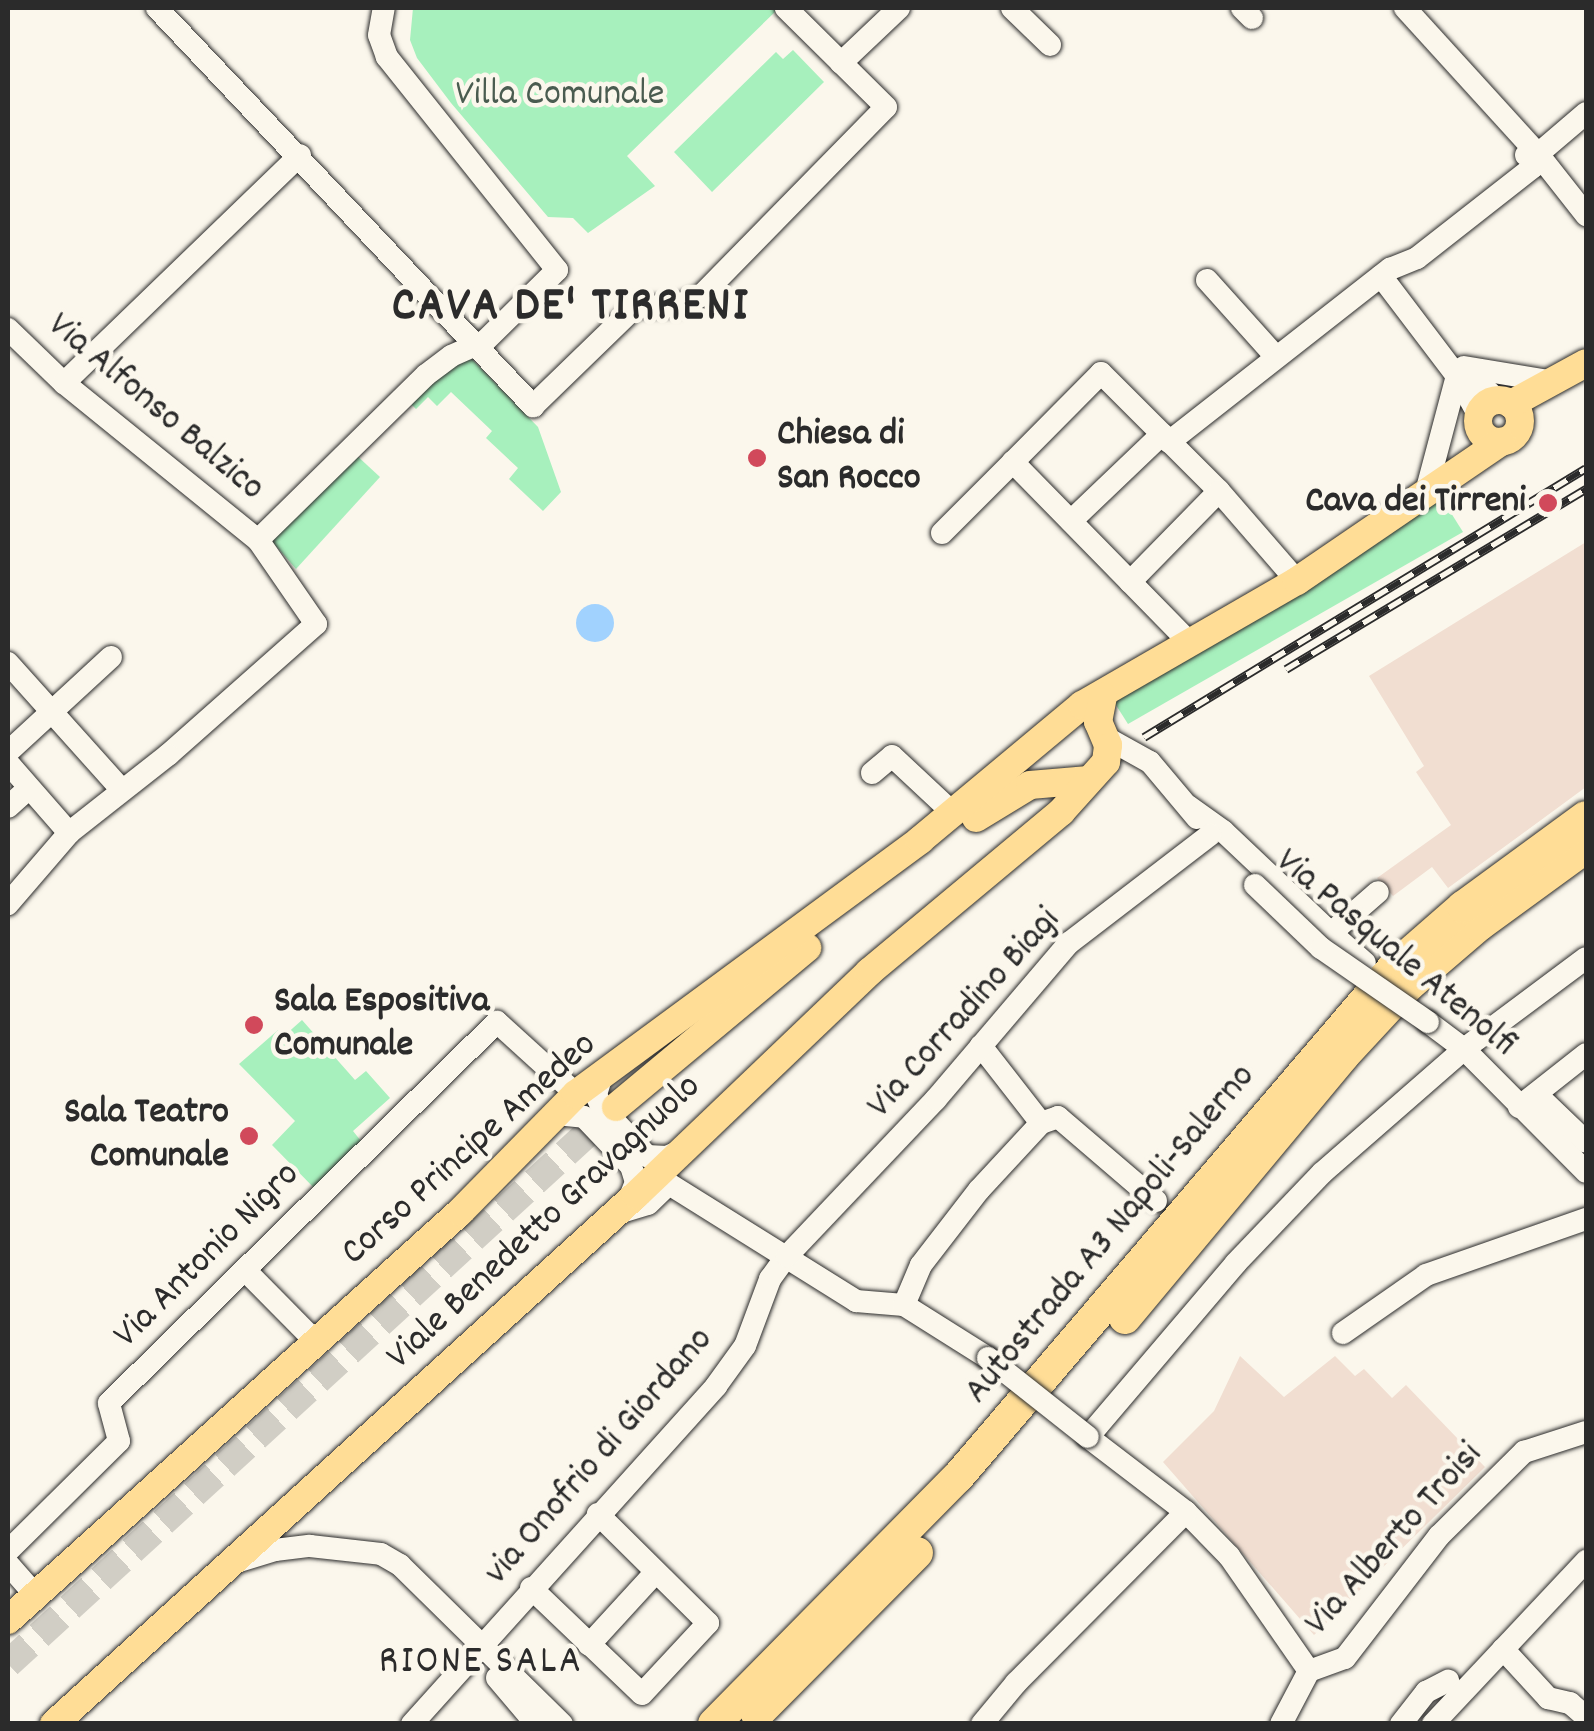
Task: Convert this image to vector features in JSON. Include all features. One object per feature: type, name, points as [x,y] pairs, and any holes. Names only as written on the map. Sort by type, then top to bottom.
[{"type":"highway","name":"Autostrada A3 Napoli-Salerno","points":[[714,1724],[850,1590],[1011,1418],[1393,968],[1463,907],[1586,817]]},
{"type":"highway","name":"Autostrada A3 Napoli-Salerno","points":[[747,1724],[856,1617],[1026,1434],[1343,1056],[1410,984],[1480,925],[1586,847]]},
{"type":"main road","points":[[1432,490],[1470,436],[1586,363]]},
{"type":"main road","name":"Corso Principe Amedeo","points":[[8,1620],[460,1212],[566,1104],[602,1075],[954,814],[1082,705],[1104,696],[1297,581],[1432,490]]},
{"type":"main road","points":[[616,1106],[874,894],[1017,790],[1098,778],[1106,762],[1102,734],[1104,696]]},
{"type":"main road","points":[[1057,729],[1102,734]]},
{"type":"main road","name":"Viale Benedetto Gravagnuolo","points":[[64,1720],[292,1502],[622,1208],[869,972],[1098,778]]},
{"type":"main road","points":[[874,894],[954,814]]},
{"type":"street","points":[[157,8],[533,406],[635,307],[676,306],[701,296],[886,108],[786,8]]},
{"type":"street","points":[[370,8],[367,34],[382,70],[542,259],[541,273],[478,332],[474,344]]},
{"type":"street","points":[[384,8],[379,35],[387,58],[555,263],[554,276],[486,341],[474,344]]},
{"type":"street","points":[[841,63],[899,8]]},
{"type":"street","points":[[1012,8],[1050,44]]},
{"type":"street","points":[[1405,8],[1538,154],[1586,215]]},
{"type":"street","points":[[1071,521],[1166,438],[1386,272],[1417,258],[1533,167],[1538,154],[1586,114]]},
{"type":"street","points":[[64,382],[300,155]]},
{"type":"street","points":[[1386,272],[1461,372],[1478,387],[1498,420]]},
{"type":"street","points":[[1207,280],[1276,357]]},
{"type":"street","name":"Via Alfonso Balzico","points":[[8,329],[64,382],[258,540],[316,624],[168,755],[122,790]]},
{"type":"street","name":"Via Alfonso Balzico","points":[[258,540],[426,375],[474,344]]},
{"type":"street","points":[[1461,372],[1556,382]]},
{"type":"street","points":[[1432,490],[1461,372]]},
{"type":"street","points":[[942,534],[1101,373],[1218,491],[1297,581]]},
{"type":"street","points":[[1013,462],[1192,644]]},
{"type":"street","points":[[1130,582],[1218,491]]},
{"type":"street","points":[[8,752],[111,658]]},
{"type":"street","points":[[8,663],[122,790],[69,833],[8,904]]},
{"type":"street","name":"Via Pasquale Atenolfi","points":[[1102,734],[1150,762],[1255,886],[1321,948],[1428,1022],[1528,1100],[1586,1172]]},
{"type":"street","points":[[872,773],[892,756],[954,814]]},
{"type":"street","points":[[1098,778],[1121,765],[1150,762]]},
{"type":"street","points":[[8,763],[69,833]]},
{"type":"street","points":[[8,807],[29,788]]},
{"type":"street","points":[[1188,806],[1223,831],[1365,964]]},
{"type":"street","name":"Via Corradino Biagi","points":[[787,1256],[981,1046],[1069,943],[1210,835]]},
{"type":"street","points":[[1331,932],[1378,892]]},
{"type":"street","points":[[1088,1437],[1236,1263],[1322,1173],[1464,1050],[1586,958]]},
{"type":"street","name":"Via Antonio Nigro","points":[[8,1551],[119,1441],[109,1403],[497,1022],[566,1104]]},
{"type":"street","points":[[981,1046],[1041,1123]]},
{"type":"street","name":"Via Pasquale Atenolfi","points":[[1528,1100],[1586,1054]]},
{"type":"street","points":[[602,1075],[596,1095],[602,1108],[647,1156],[668,1158],[682,1150]]},
{"type":"street","points":[[1528,1100],[1586,1142]]},
{"type":"street","points":[[566,1104],[584,1116],[631,1166],[636,1182],[622,1208]]},
{"type":"street","points":[[904,1305],[921,1265],[979,1190],[1041,1123],[1058,1117],[1156,1201]]},
{"type":"street","points":[[622,1208],[648,1204],[668,1184],[856,1300],[904,1305],[988,1358],[1186,1512],[1229,1556],[1308,1671],[1281,1724]]},
{"type":"street","points":[[1343,1333],[1426,1275],[1586,1219]]},
{"type":"street","name":"via Onofrio di Giordano","points":[[412,1724],[735,1359],[745,1346],[770,1279],[787,1256]]},
{"type":"street","points":[[246,1271],[315,1341]]},
{"type":"street","name":"Via Alberto Troisi","points":[[1308,1671],[1345,1658],[1439,1536],[1524,1452],[1586,1432]]},
{"type":"street","points":[[292,1502],[292,1527],[310,1546]]},
{"type":"street","points":[[982,1724],[1016,1682],[1186,1512]]},
{"type":"street","points":[[531,1588],[642,1694],[708,1622],[598,1514]]},
{"type":"street","points":[[229,1565],[258,1554],[310,1546],[358,1549],[400,1565],[482,1644],[550,1720]]},
{"type":"street","points":[[1414,1724],[1503,1649],[1586,1561]]},
{"type":"street","points":[[8,1564],[36,1596]]},
{"type":"street","points":[[589,1645],[656,1572]]},
{"type":"street","points":[[1503,1649],[1548,1698],[1570,1703],[1586,1718]]},
{"type":"street","points":[[1400,1724],[1426,1692],[1453,1689]]},
{"type":"street","points":[[1433,1724],[1453,1689]]},
{"type":"shaded area","points":[[1586,542],[1586,787],[1448,888],[1432,867],[1393,896],[1377,878],[1451,825],[1416,772],[1424,766],[1369,676]]},
{"type":"shaded area","points":[[1240,1356],[1284,1397],[1335,1356],[1355,1376],[1364,1369],[1392,1398],[1406,1385],[1485,1467],[1314,1635],[1163,1462],[1214,1411]]},
{"type":"green space","name":"Villa Comunale","points":[[413,8],[777,10],[627,156],[655,186],[588,233],[573,218],[548,217],[451,103],[417,58],[410,40]]},
{"type":"green space","points":[[793,50],[824,82],[712,192],[674,152],[776,52],[783,59]]},
{"type":"green space","points":[[468,355],[538,427],[561,492],[543,511],[509,479],[518,468],[486,438],[492,431],[451,392],[437,406],[428,397],[416,409],[407,400]]},
{"type":"green space","points":[[354,453],[380,477],[296,569],[269,538]]},
{"type":"green space","points":[[1436,503],[1446,505],[1463,532],[1128,724],[1114,702]]},
{"type":"green space","points":[[302,1020],[355,1080],[366,1071],[390,1098],[353,1131],[361,1141],[317,1191],[272,1145],[295,1121],[239,1064],[278,1030],[284,1036]]},
{"type":"water","points":[[595,604],[608,610],[614,623],[608,636],[595,642],[582,636],[576,623],[582,610]]},
{"type":"tunnel","points":[[8,1664],[612,1111]]},
{"type":"railway","points":[[1144,737],[1586,468]]},
{"type":"railway","points":[[1286,669],[1586,489]]},
{"type":"place","name":"Chiesa di San Rocco","points":[[757,458]]},
{"type":"place","name":"Cava dei Tirreni","points":[[1548,503]]},
{"type":"place","name":"Sala Espositiva Comunale","points":[[254,1025]]},
{"type":"place","name":"Sala Teatro Comunale","points":[[249,1136]]},
{"type":"district","name":"CAVA DE' TIRRENI","points":[[571,309]]},
{"type":"district","name":"RIONE SALA","points":[[481,1664]]}]
